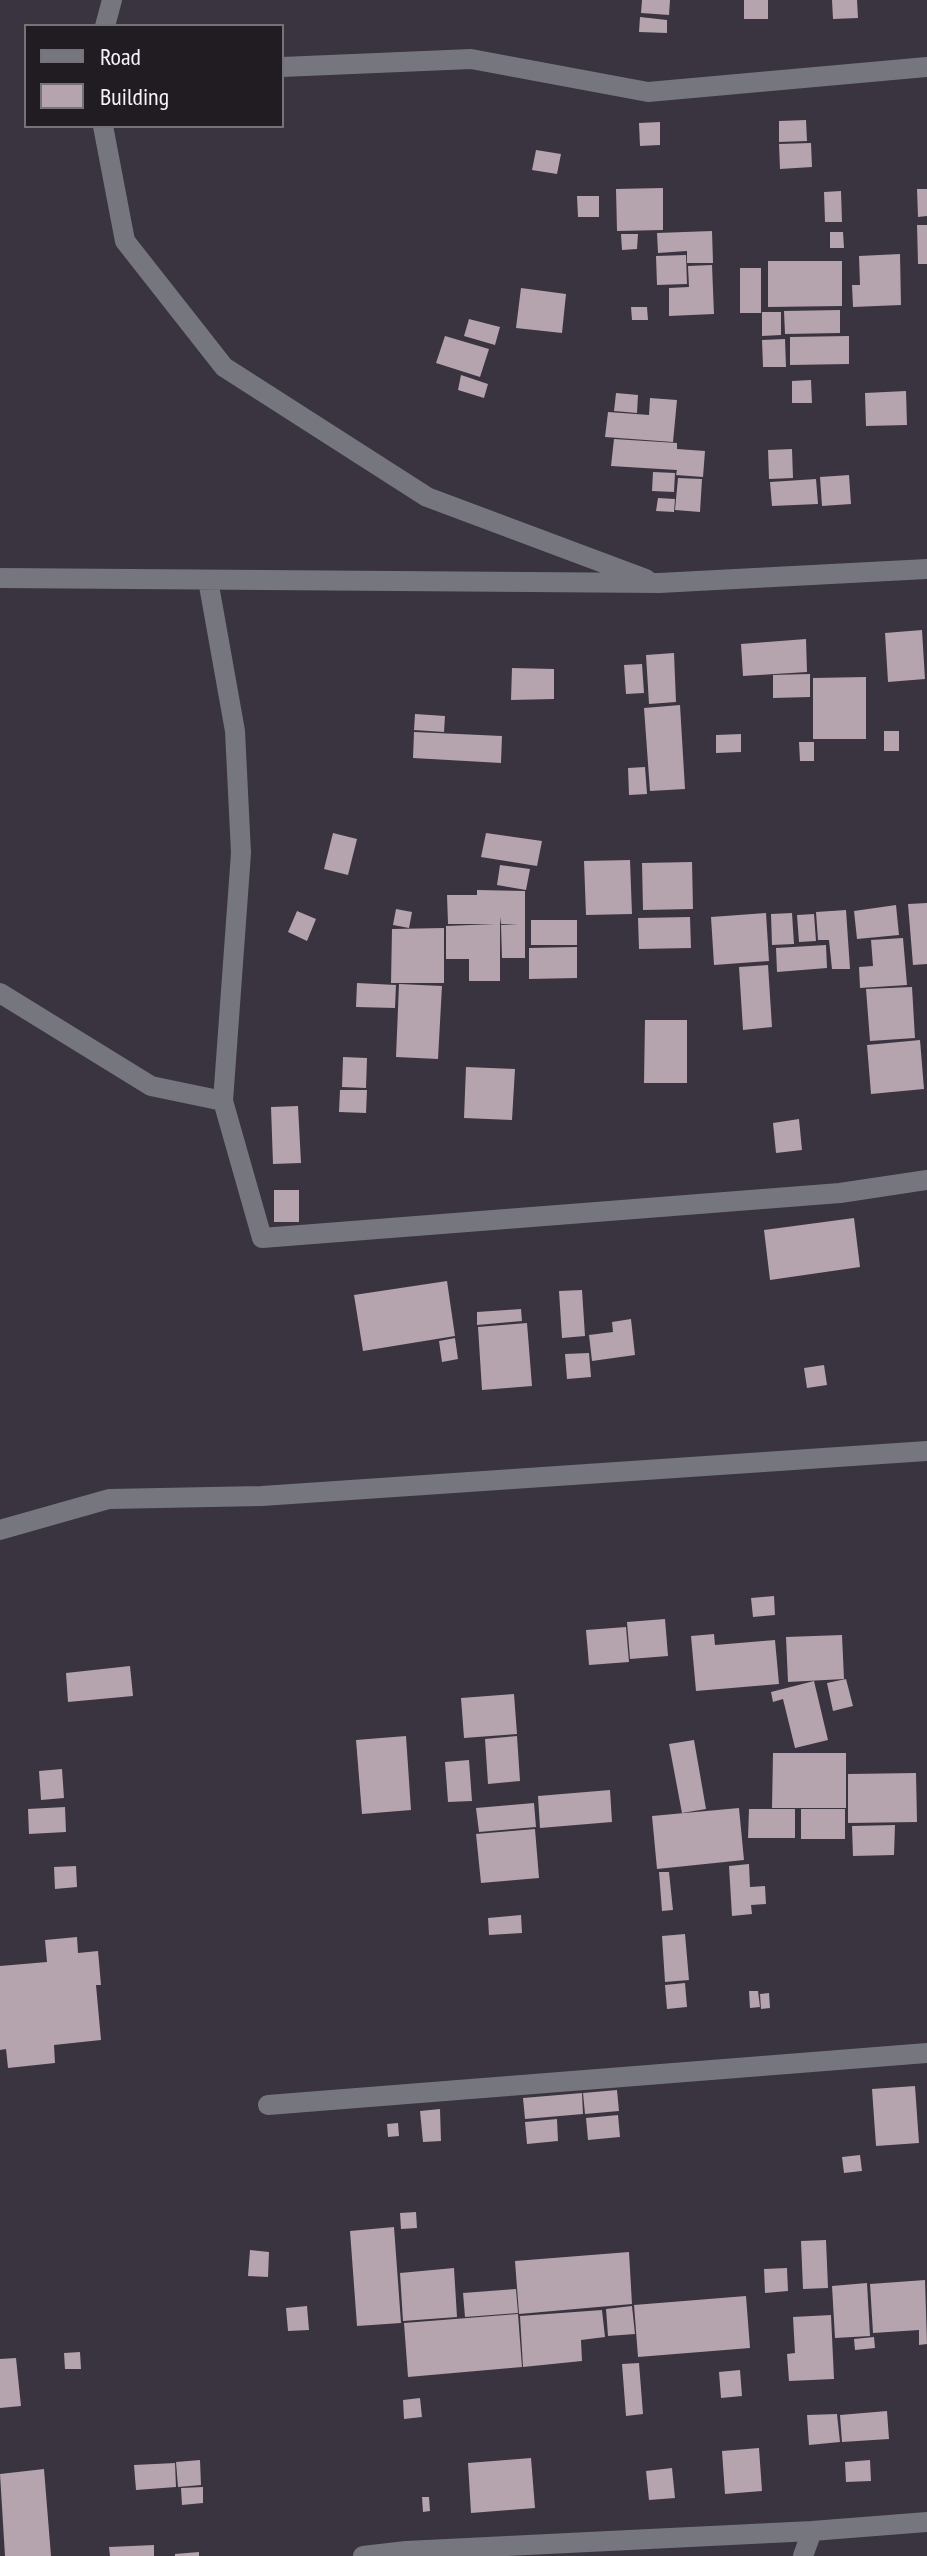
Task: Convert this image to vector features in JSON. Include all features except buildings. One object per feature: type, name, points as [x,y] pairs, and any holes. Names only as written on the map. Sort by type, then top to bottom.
[{"type":"street","points":[[106,24],[112,0]]},
{"type":"street","points":[[284,67],[471,59],[648,92],[927,67]]},
{"type":"street","points":[[103,128],[125,241],[224,367],[427,497],[659,583]]},
{"type":"street","points":[[0,578],[659,583],[927,569]]},
{"type":"street","points":[[208,580],[235,731],[241,853],[223,1101],[262,1238],[840,1193],[927,1180]]},
{"type":"street","points":[[0,993],[151,1086],[223,1101]]},
{"type":"street","points":[[0,1530],[109,1499],[262,1496],[927,1451]]},
{"type":"street","points":[[268,2105],[927,2053]]},
{"type":"street","points":[[363,2556],[406,2551],[812,2531],[927,2522]]},
{"type":"street","points":[[803,2556],[812,2531]]}]
